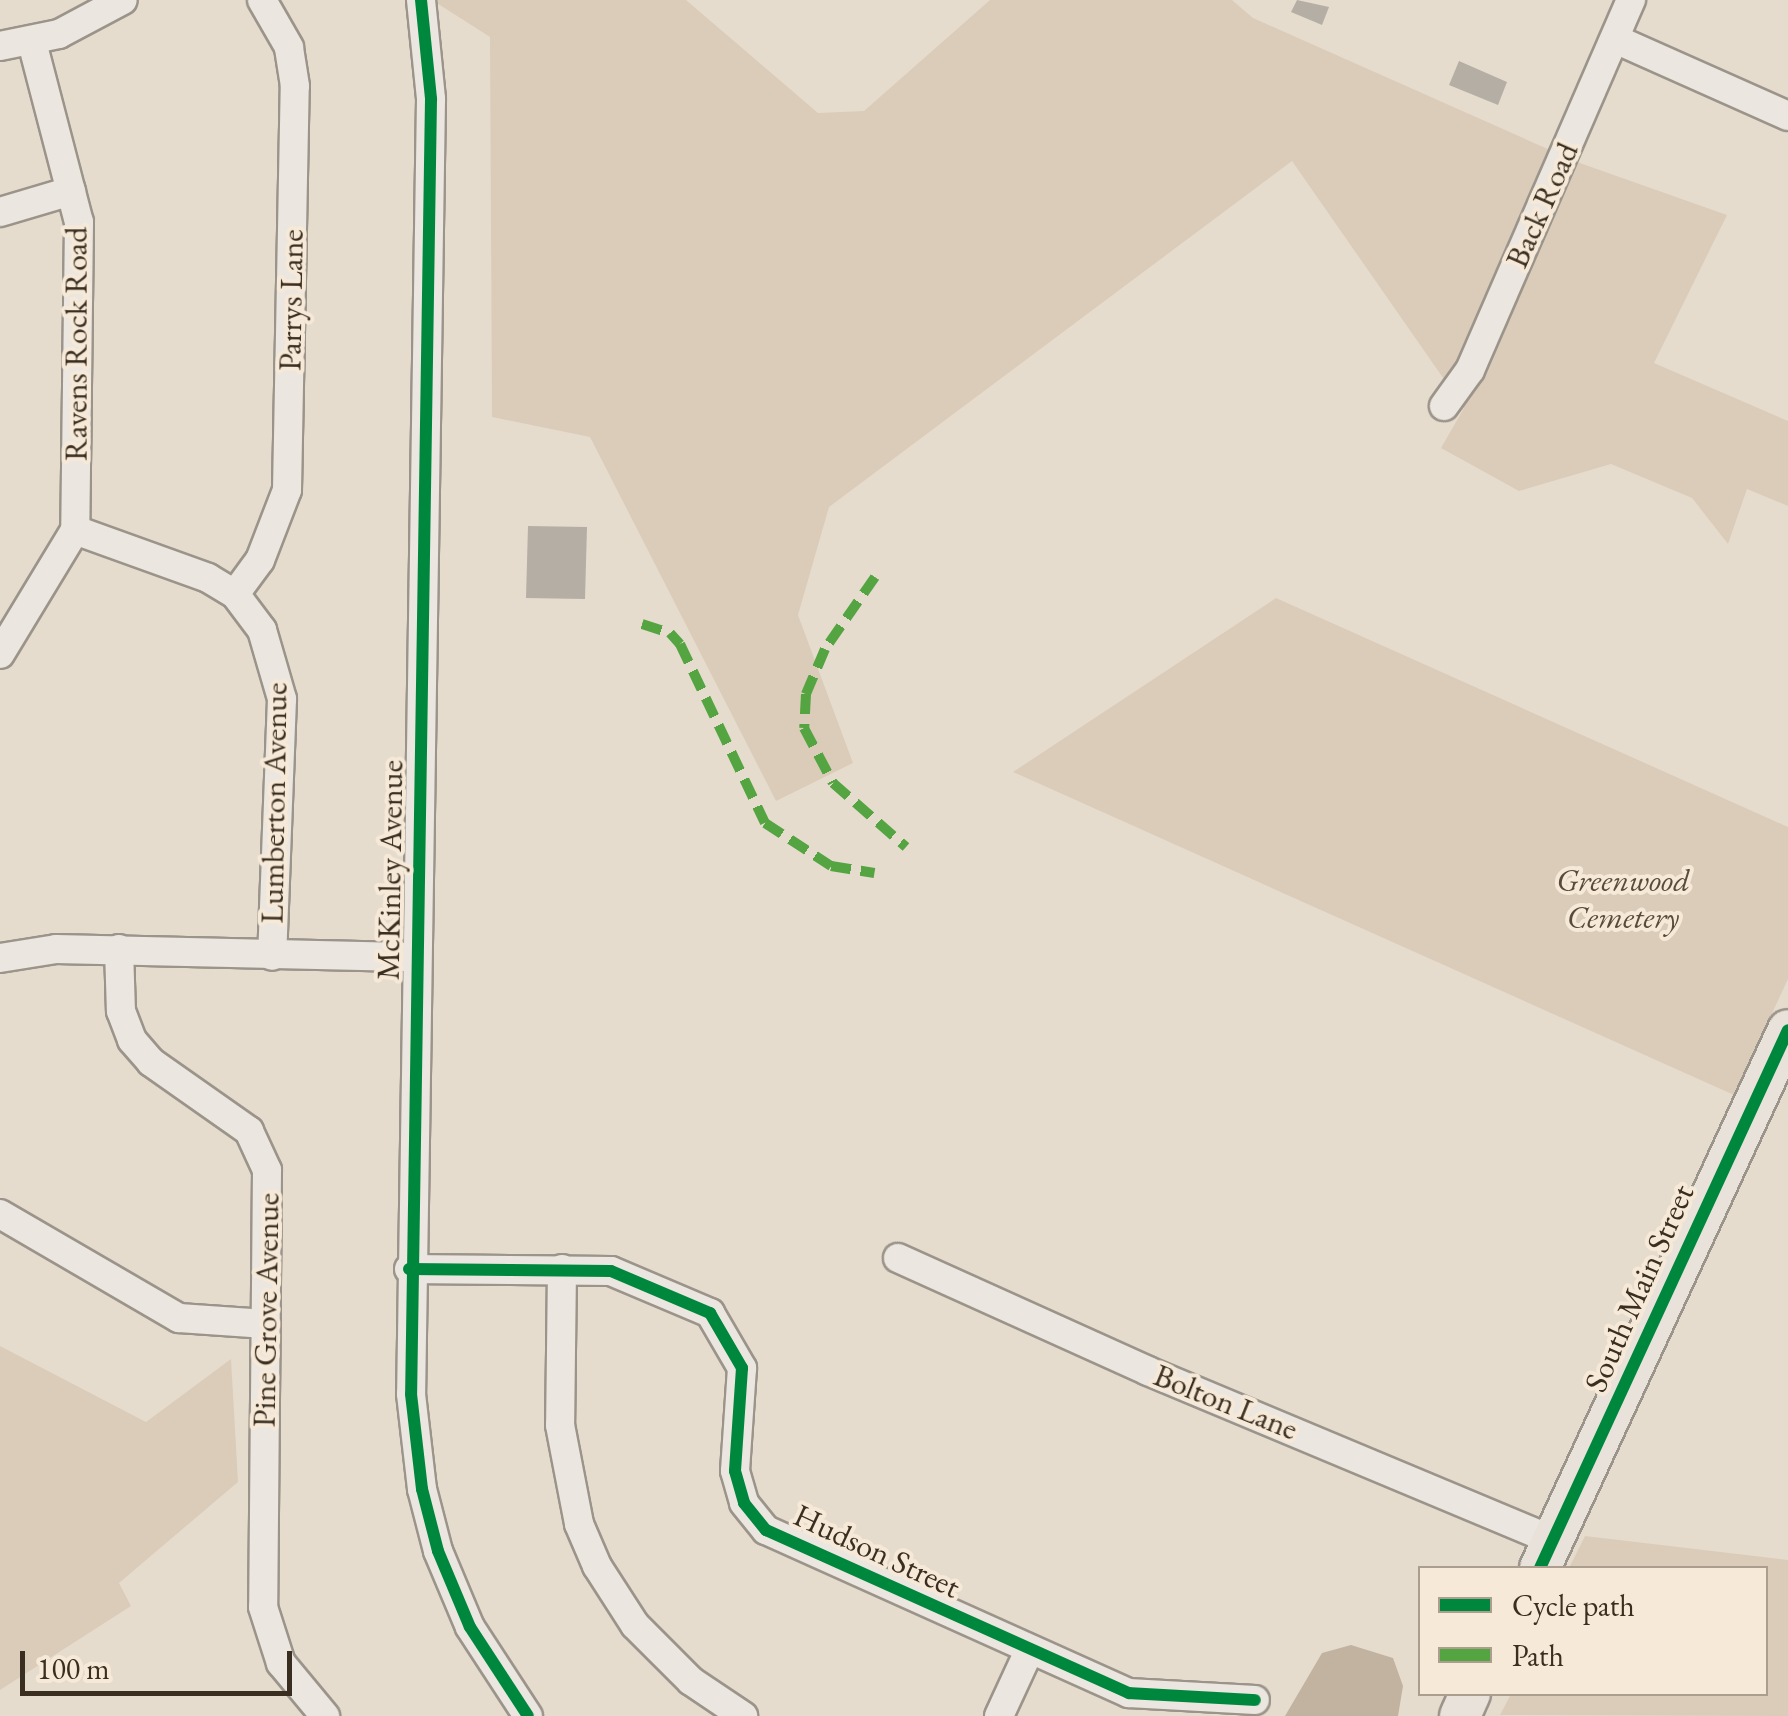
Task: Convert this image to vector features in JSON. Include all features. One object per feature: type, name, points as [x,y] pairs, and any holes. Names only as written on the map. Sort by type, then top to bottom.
[{"type":"highway","name":"South Main Street","points":[[1548,1555],[1788,1030]]},
{"type":"street","points":[[0,46],[32,42],[123,0]]},
{"type":"street","name":"Parrys Lane","points":[[236,594],[260,560],[287,490],[296,86],[289,47],[262,0]]},
{"type":"street","name":"McKinley Avenue","points":[[421,0],[432,99],[409,1269],[411,1394],[434,1535],[470,1627],[528,1716]]},
{"type":"street","name":"Back Road","points":[[1444,406],[1470,370],[1631,0]]},
{"type":"street","points":[[1615,38],[1788,116]]},
{"type":"street","name":"Ravens Rock Road","points":[[32,42],[79,222],[75,530]]},
{"type":"street","points":[[0,212],[71,191]]},
{"type":"street","points":[[0,654],[75,530],[236,594]]},
{"type":"street","name":"Lumberton Avenue","points":[[236,594],[262,630],[282,698],[272,956]]},
{"type":"street","points":[[0,958],[35,949],[416,957]]},
{"type":"street","name":"Pine Grove Avenue","points":[[119,950],[121,1011],[140,1051],[238,1120],[263,1155],[269,1185],[263,1607],[282,1663],[325,1716]]},
{"type":"street","points":[[0,1214],[180,1318],[266,1324]]},
{"type":"street","name":"Bolton Lane","points":[[898,1258],[1548,1555]]},
{"type":"street","name":"Hudson Street","points":[[409,1269],[562,1269],[626,1275],[710,1313],[726,1332],[742,1368],[735,1471],[744,1503],[766,1530],[1129,1692],[1255,1700]]},
{"type":"street","points":[[562,1269],[560,1425],[579,1524],[635,1625],[691,1682],[743,1716]]},
{"type":"street","points":[[1000,1716],[1029,1650]]},
{"type":"green space","points":[[432,0],[686,0],[818,113],[864,111],[990,0],[1232,0],[1253,18],[1577,162],[1727,215],[1654,363],[1788,421],[1788,506],[1747,489],[1728,544],[1692,498],[1611,464],[1519,491],[1441,448],[1464,408],[1292,161],[829,507],[798,615],[853,763],[776,801],[590,437],[492,417],[490,37]]},
{"type":"green space","name":"Greenwood Cemetery","points":[[1276,598],[1788,827],[1788,979],[1734,1095],[1013,772]]},
{"type":"green space","points":[[0,1346],[146,1422],[231,1359],[238,1482],[119,1583],[131,1606],[0,1690]]},
{"type":"green space","points":[[1585,1536],[1788,1560],[1788,1716],[1500,1715],[1510,1696],[1768,1696],[1768,1566],[1570,1566]]},
{"type":"shaded area","points":[[1351,1645],[1393,1658],[1403,1686],[1398,1716],[1285,1716],[1322,1653]]},
{"type":"building","points":[[1297,0],[1329,7],[1322,25],[1291,12]]},
{"type":"building","points":[[1459,61],[1507,82],[1498,105],[1449,85]]},
{"type":"building","points":[[528,526],[587,527],[585,599],[526,598]]},
{"type":"marked path","points":[[875,577],[825,649],[806,694],[804,728],[833,783],[906,847]]},
{"type":"marked path","points":[[642,624],[670,633],[680,644],[765,823],[831,866],[874,873]]},
{"type":"cycle path","points":[[421,0],[431,99],[411,1394],[422,1489],[438,1551],[470,1627],[528,1716]]},
{"type":"cycle path","points":[[1541,1566],[1788,1030]]},
{"type":"cycle path","points":[[409,1269],[611,1271],[710,1313],[742,1368],[735,1471],[744,1503],[766,1530],[1129,1693],[1255,1700]]}]
